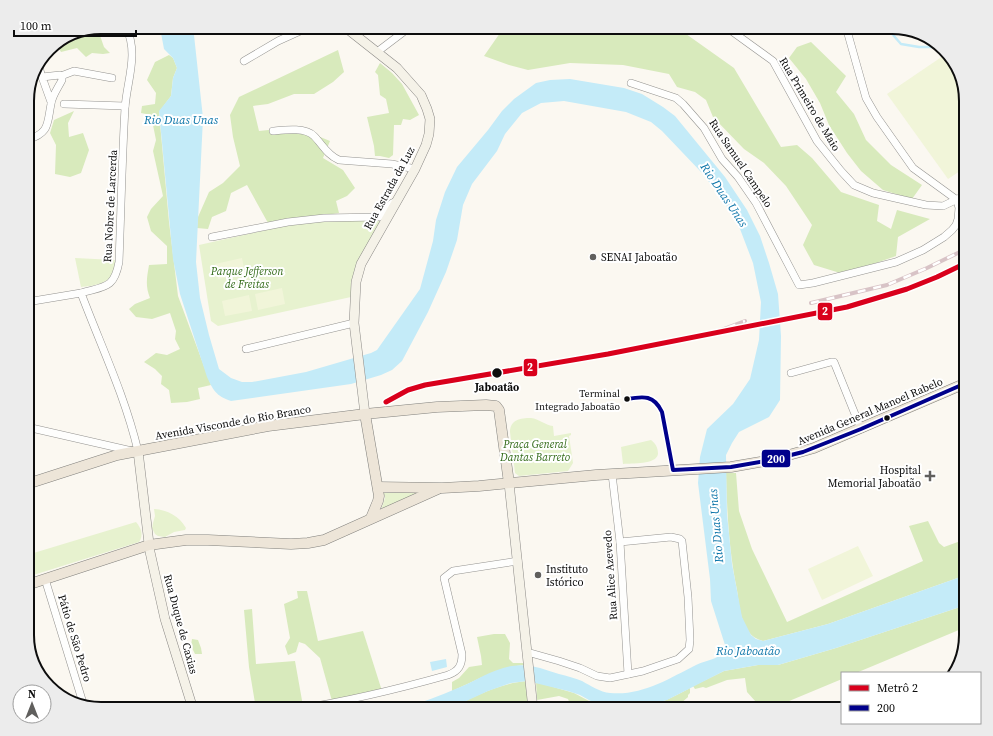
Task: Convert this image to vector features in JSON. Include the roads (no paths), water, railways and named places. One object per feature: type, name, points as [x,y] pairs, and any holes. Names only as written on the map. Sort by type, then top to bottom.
[{"type":"main road","name":"Avenida General Manoel Rabelo","points":[[442,488],[612,474],[731,467],[771,460],[803,452],[861,429],[959,386]]},
{"type":"main road","name":"Avenida Visconde do Rio Branco","points":[[34,482],[117,455],[268,426],[365,414],[486,404],[496,406],[501,418],[509,483]]},
{"type":"main road","points":[[365,414],[378,487],[378,501],[371,518]]},
{"type":"main road","points":[[378,487],[442,488]]},
{"type":"main road","points":[[34,583],[149,545],[186,540],[291,544],[308,543],[334,536],[371,518],[442,488]]},
{"type":"street","name":"Rua Nobre de Larcerda","points":[[34,301],[81,293],[108,285],[114,279],[118,271],[125,106],[132,69],[132,45],[128,34]]},
{"type":"street","points":[[244,62],[278,41],[294,34]]},
{"type":"street","name":"Rua Estrada da Luz","points":[[354,34],[397,68],[411,82],[421,95],[430,119],[429,134],[426,145],[415,169],[361,264],[356,282],[354,292],[354,323],[365,414]]},
{"type":"street","points":[[377,52],[401,34]]},
{"type":"street","name":"Rua Primeiro de Maio","points":[[736,34],[773,61],[817,141],[854,185],[873,193],[926,205],[943,206],[957,200]]},
{"type":"street","points":[[848,34],[866,98],[877,117],[913,168],[957,200]]},
{"type":"street","points":[[42,77],[58,74],[61,76],[74,71],[112,78]]},
{"type":"street","points":[[41,72],[51,102]]},
{"type":"street","points":[[34,138],[46,130],[51,102],[62,80],[61,76]]},
{"type":"street","name":"Rua Samuel Campelo","points":[[631,83],[676,98],[704,128],[722,159],[738,177],[756,203],[786,257],[795,279],[800,285],[896,262],[923,250],[944,237],[952,230],[958,219],[959,208],[957,200]]},
{"type":"street","points":[[64,104],[125,106]]},
{"type":"street","points":[[273,131],[292,130],[311,134],[322,147],[339,160],[392,164],[415,169]]},
{"type":"street","points":[[212,237],[288,222],[324,218],[379,218],[383,215],[390,204],[395,202]]},
{"type":"street","points":[[81,293],[117,383],[128,416],[136,451],[149,545]]},
{"type":"street","points":[[246,349],[354,323]]},
{"type":"street","points":[[792,373],[834,362],[861,429]]},
{"type":"street","points":[[34,429],[136,451]]},
{"type":"street","name":"Rua Alice Azevedo","points":[[612,474],[620,542],[628,674]]},
{"type":"street","points":[[509,483],[532,702]]},
{"type":"street","points":[[528,656],[559,660],[597,676],[610,678],[643,671],[678,659],[689,649],[688,597],[682,541],[680,539],[672,538],[620,542]]},
{"type":"street","name":"Rua Duque de Caxias","points":[[149,545],[165,619],[191,702]]},
{"type":"street","points":[[340,702],[394,690],[448,675],[456,671],[462,665],[462,654],[444,578],[453,571],[518,562]]},
{"type":"street","name":"Pátio de São Pedro","points":[[45,579],[82,699]]},
{"type":"water","name":"Rio Duas Unas","points":[[161,34],[194,35],[203,118],[196,262],[200,298],[219,369],[231,378],[242,382],[252,382],[306,372],[377,350],[420,289],[433,241],[436,220],[445,192],[457,167],[502,111],[514,99],[536,83],[550,80],[570,79],[624,88],[642,94],[663,107],[675,116],[725,177],[747,210],[760,236],[778,294],[781,336],[780,400],[769,417],[739,432],[726,455],[727,514],[732,564],[742,617],[751,635],[756,639],[763,641],[828,624],[959,577],[959,607],[836,648],[778,665],[758,665],[724,671],[667,700],[660,702],[592,702],[580,695],[568,691],[527,681],[511,683],[488,691],[464,702],[423,702],[498,670],[518,665],[536,667],[579,680],[610,693],[633,692],[665,681],[696,665],[718,656],[724,650],[725,645],[711,601],[710,579],[698,483],[700,457],[707,429],[733,404],[750,379],[759,340],[761,302],[753,263],[740,229],[723,200],[702,173],[662,131],[651,122],[626,112],[564,101],[541,103],[522,113],[505,134],[497,151],[472,184],[463,205],[457,240],[446,272],[428,312],[402,361],[392,370],[381,375],[351,384],[231,401],[218,395],[211,386],[207,377],[180,294],[173,259],[159,111],[171,96],[173,78],[177,68],[173,58],[164,49]]},
{"type":"water","points":[[446,659],[447,667],[432,671],[430,662]]},
{"type":"waterway","points":[[892,34],[901,44],[919,47],[931,47]]},
{"type":"railway","points":[[811,303],[887,285],[959,252]]},
{"type":"railway","points":[[713,333],[745,321]]},
{"type":"metro line","name":"2","points":[[386,402],[408,390],[425,385],[608,354],[847,307],[907,289],[959,266]]},
{"type":"place","name":"SENAI Jaboatão","points":[[593,257]]},
{"type":"place","name":"Jaboatão","points":[[497,373]]},
{"type":"place","name":"Terminal Integrado Jaboatão","points":[[627,399]]},
{"type":"place","name":"Hospital Memorial Jaboatão","points":[[930,476]]},
{"type":"place","name":"Instituto Istórico","points":[[538,575]]},
{"type":"park label","name":"Parque Jefferson de Freitas","points":[[247,277]]},
{"type":"park label","name":"Praça General Dantas Barreto","points":[[535,450]]},
{"type":"water label","name":"Rio Jaboatão","points":[[748,651]]}]
